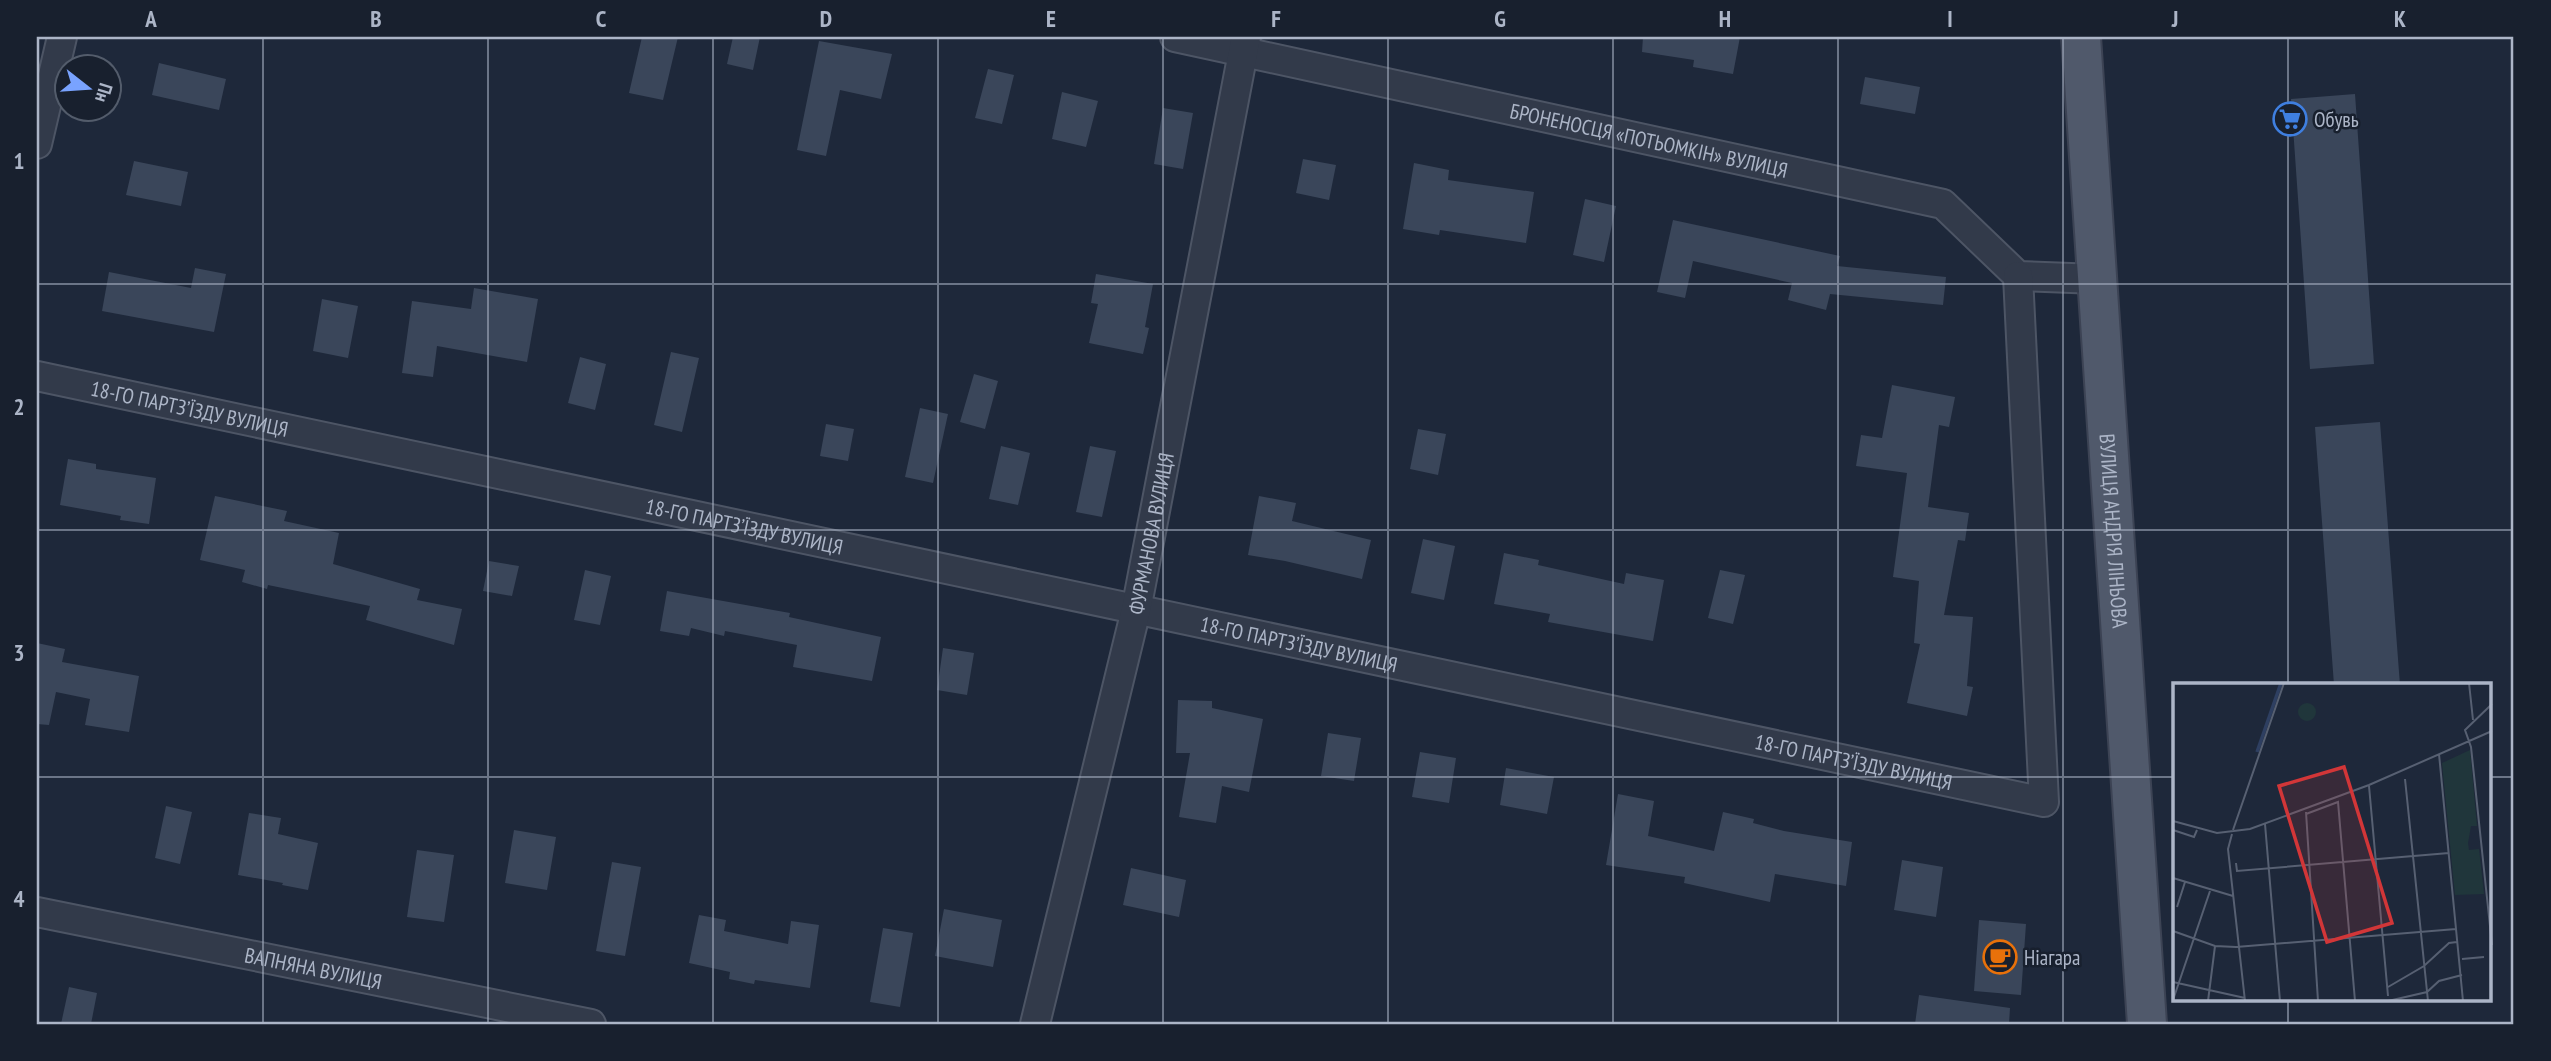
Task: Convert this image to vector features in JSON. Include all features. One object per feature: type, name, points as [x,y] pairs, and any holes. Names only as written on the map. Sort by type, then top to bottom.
[{"type":"main road","name":"ВУЛИЦЯ АНДРІЯ ЛІНЬОВА","points":[[2081,37],[2147,1024]]},
{"type":"street","points":[[37,144],[62,37]]},
{"type":"street","name":"БРОНЕНОСЦЯ «ПОТЬОМКІН» ВУЛИЦЯ","points":[[1175,37],[1245,44],[1943,204],[2018,276]]},
{"type":"street","name":"ФУРМАНОВА ВУЛИЦЯ","points":[[1035,1024],[1136,610],[1245,44]]},
{"type":"street","points":[[2018,276],[2097,279]]},
{"type":"street","name":"18-ГО ПАРТЗ’ЇЗДУ ВУЛИЦЯ","points":[[37,376],[2044,802],[2018,276]]},
{"type":"street","name":"ВАПНЯНА ВУЛИЦЯ","points":[[37,912],[591,1024]]},
{"type":"building","points":[[642,37],[678,37],[663,100],[629,93]]},
{"type":"building","points":[[733,37],[760,37],[753,70],[727,64]]},
{"type":"building","points":[[1643,37],[1740,37],[1733,74],[1693,67],[1694,60],[1642,52]]},
{"type":"building","points":[[819,41],[892,54],[881,99],[840,90],[826,156],[797,150]]},
{"type":"building","points":[[159,63],[226,79],[219,110],[152,95]]},
{"type":"building","points":[[988,69],[1014,75],[1002,124],[975,118]]},
{"type":"building","points":[[1865,77],[1920,87],[1915,114],[1860,104]]},
{"type":"building","points":[[1062,92],[1098,101],[1086,147],[1052,139]]},
{"type":"building","points":[[2355,94],[2374,364],[2310,369],[2291,99]]},
{"type":"building","points":[[1163,108],[1193,113],[1183,169],[1154,164]]},
{"type":"building","points":[[1303,159],[1336,165],[1329,200],[1296,193]]},
{"type":"building","points":[[134,161],[188,172],[181,206],[126,195]]},
{"type":"building","points":[[1414,163],[1449,170],[1448,180],[1534,192],[1526,243],[1440,230],[1439,235],[1403,229]]},
{"type":"building","points":[[1585,199],[1616,206],[1604,262],[1573,255]]},
{"type":"building","points":[[1673,220],[1840,256],[1837,266],[1946,277],[1943,305],[1830,294],[1826,310],[1788,300],[1792,283],[1693,261],[1685,298],[1657,292]]},
{"type":"building","points":[[195,268],[226,274],[214,332],[102,311],[109,272],[191,288]]},
{"type":"building","points":[[1096,274],[1153,284],[1145,327],[1149,328],[1143,354],[1089,343],[1098,304],[1091,303]]},
{"type":"building","points":[[474,288],[538,299],[527,362],[437,346],[433,377],[402,373],[412,301],[471,309]]},
{"type":"building","points":[[322,299],[358,306],[348,358],[313,351]]},
{"type":"building","points":[[671,352],[699,358],[682,432],[654,425]]},
{"type":"building","points":[[580,357],[606,364],[595,410],[568,403]]},
{"type":"building","points":[[974,374],[998,381],[985,429],[960,422]]},
{"type":"building","points":[[1892,385],[1955,397],[1949,427],[1939,425],[1928,507],[1969,513],[1965,541],[1958,540],[1944,615],[1973,617],[1967,686],[1973,687],[1967,716],[1907,703],[1920,644],[1914,643],[1919,581],[1893,577],[1907,473],[1856,466],[1861,435],[1882,438]]},
{"type":"building","points":[[920,408],[948,414],[933,483],[905,477]]},
{"type":"building","points":[[2380,422],[2400,683],[2334,683],[2315,427]]},
{"type":"building","points":[[826,424],[854,429],[848,461],[820,456]]},
{"type":"building","points":[[1418,429],[1446,434],[1438,475],[1410,469]]},
{"type":"building","points":[[1001,446],[1030,453],[1018,505],[989,499]]},
{"type":"building","points":[[1090,446],[1116,451],[1102,517],[1076,512]]},
{"type":"building","points":[[68,459],[96,464],[96,469],[156,478],[149,524],[120,520],[121,516],[60,505]]},
{"type":"building","points":[[215,496],[287,511],[284,521],[339,533],[333,564],[420,589],[417,600],[462,609],[454,645],[366,620],[370,606],[268,585],[267,589],[242,582],[245,570],[200,560]]},
{"type":"building","points":[[1259,496],[1296,503],[1292,521],[1371,540],[1362,579],[1248,555]]},
{"type":"building","points":[[1423,539],[1455,546],[1444,600],[1411,593]]},
{"type":"building","points":[[1504,553],[1539,560],[1538,565],[1624,584],[1626,573],[1664,580],[1653,641],[1548,622],[1550,614],[1494,604]]},
{"type":"building","points":[[489,561],[519,566],[512,596],[483,591]]},
{"type":"building","points":[[585,570],[611,576],[600,625],[574,620]]},
{"type":"building","points":[[1720,570],[1745,575],[1733,624],[1708,618]]},
{"type":"building","points":[[667,591],[790,613],[789,617],[881,637],[872,681],[793,667],[797,645],[725,631],[724,636],[691,628],[689,636],[660,631]]},
{"type":"building","points":[[37,643],[65,649],[62,662],[139,676],[129,732],[85,725],[90,699],[56,692],[49,725],[37,724]]},
{"type":"building","points":[[943,648],[974,653],[967,695],[937,690]]},
{"type":"building","points":[[1178,700],[1212,701],[1212,708],[1263,719],[1249,792],[1222,786],[1216,823],[1179,817],[1190,753],[1176,753]]},
{"type":"building","points":[[1328,733],[1361,738],[1354,781],[1321,776]]},
{"type":"building","points":[[1420,752],[1456,758],[1449,803],[1412,797]]},
{"type":"building","points":[[1506,768],[1554,777],[1547,814],[1500,805]]},
{"type":"building","points":[[1618,794],[1654,801],[1648,836],[1714,851],[1723,812],[1754,819],[1753,823],[1784,831],[1852,842],[1846,886],[1775,874],[1770,902],[1684,883],[1685,877],[1606,865]]},
{"type":"building","points":[[166,806],[192,812],[180,864],[155,858]]},
{"type":"building","points":[[249,813],[281,818],[278,834],[318,843],[308,890],[238,875]]},
{"type":"building","points":[[514,830],[556,837],[547,890],[505,883]]},
{"type":"building","points":[[417,850],[454,855],[444,922],[407,917]]},
{"type":"building","points":[[1902,860],[1943,867],[1936,917],[1894,910]]},
{"type":"building","points":[[612,862],[641,867],[625,956],[596,951]]},
{"type":"building","points":[[1131,868],[1186,880],[1179,917],[1123,905]]},
{"type":"building","points":[[944,909],[1002,920],[993,967],[935,956]]},
{"type":"building","points":[[699,915],[726,920],[724,931],[788,944],[791,921],[819,925],[810,988],[755,980],[754,984],[729,979],[730,972],[689,963]]},
{"type":"building","name":"Ніагара","points":[[1979,920],[2026,924],[2021,995],[1974,991]]},
{"type":"building","points":[[883,928],[913,933],[900,1007],[870,1002]]},
{"type":"building","points":[[69,987],[97,993],[91,1024],[61,1024]]},
{"type":"building","points":[[1919,995],[2010,1008],[2009,1024],[1915,1024]]},
{"type":"place","name":"Обувь","points":[[2290,119]]},
{"type":"place","name":"Ніагара","points":[[2000,957]]}]
